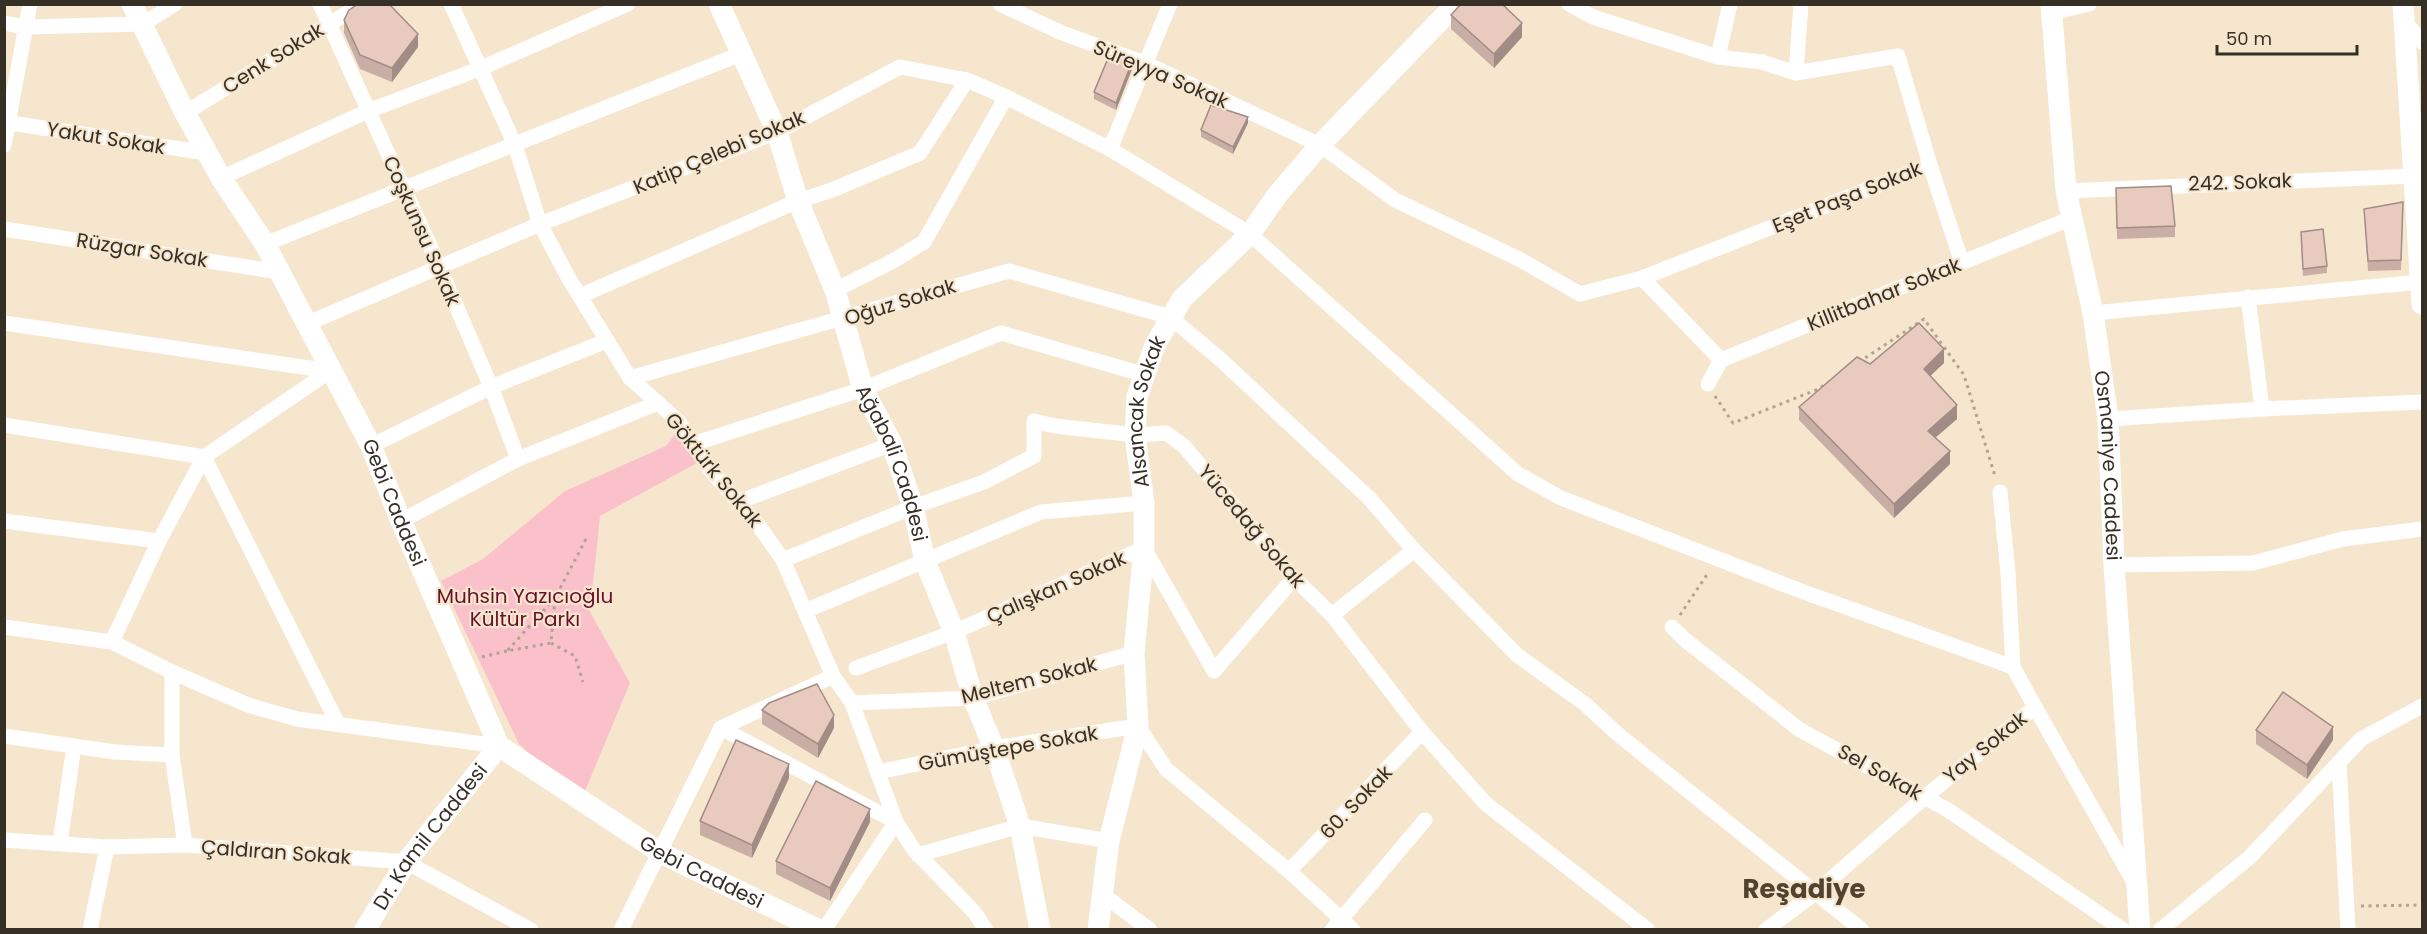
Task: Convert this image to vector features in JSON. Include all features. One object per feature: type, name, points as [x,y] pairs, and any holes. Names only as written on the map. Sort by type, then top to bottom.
[{"type":"street","points":[[4,145],[6,122],[30,4]]},
{"type":"street","name":"Gebi Caddesi","points":[[132,4],[185,113],[221,178],[265,244],[371,446],[401,521],[499,746],[660,853],[819,930]]},
{"type":"street","points":[[4,23],[25,27],[143,24],[175,4]]},
{"type":"street","name":"Coşkunsu Sokak","points":[[320,4],[440,268],[491,387],[518,459]]},
{"type":"street","name":"Cenk Sokak","points":[[185,113],[362,4]]},
{"type":"street","name":"Göktürk Sokak","points":[[451,4],[515,145],[540,224],[580,296],[630,378],[678,421],[696,443],[712,472],[759,526],[783,560],[833,676],[852,703],[896,822],[918,855],[975,913],[986,930]]},
{"type":"street","points":[[221,178],[368,111],[479,69],[628,4]]},
{"type":"street","name":"Ağabali Caddesi","points":[[719,4],[777,132],[798,201],[835,290],[863,389],[892,444],[913,507],[925,561],[954,632],[973,698],[994,748],[1020,826],[1040,930]]},
{"type":"street","name":"Süreyya Sokak","points":[[1000,4],[1062,33],[1147,64],[1320,145],[1395,200],[1519,259],[1580,294],[1642,279]]},
{"type":"street","points":[[1110,149],[1170,4]]},
{"type":"street","name":"Alsancak Sokak","points":[[1098,930],[1109,841],[1138,726],[1134,653],[1144,548],[1144,503],[1135,435],[1137,397],[1155,345],[1182,299],[1250,234],[1278,194],[1320,145],[1456,4]]},
{"type":"street","name":"Eşet Paşa Sokak","points":[[1569,4],[1593,17],[1718,57],[1762,62],[1796,73],[1898,56],[1930,165],[1642,279]]},
{"type":"street","points":[[1718,57],[1730,4]]},
{"type":"street","points":[[1796,73],[1801,4]]},
{"type":"street","points":[[2051,9],[2089,4]]},
{"type":"street","name":"Osmaniye Caddesi","points":[[2051,9],[2067,190],[2093,313],[2108,419],[2114,565],[2139,890],[2140,930]]},
{"type":"street","points":[[2404,13],[2422,42]]},
{"type":"street","points":[[2404,13],[2422,304]]},
{"type":"street","points":[[265,244],[743,53]]},
{"type":"street","name":"Katip Çelebi Sokak","points":[[306,324],[540,224],[777,132],[900,67],[967,80],[1110,149],[1250,234],[1518,474],[1561,498],[2013,667]]},
{"type":"street","points":[[580,296],[798,201],[832,190],[920,153],[967,80]]},
{"type":"street","points":[[835,290],[893,261],[924,242],[1006,97]]},
{"type":"street","name":"Yakut Sokak","points":[[6,122],[207,153]]},
{"type":"street","points":[[1930,165],[1962,263]]},
{"type":"street","name":"242. Sokak","points":[[2067,190],[2414,176]]},
{"type":"street","name":"Killitbahar Sokak","points":[[1721,360],[2072,218]]},
{"type":"street","name":"Rüzgar Sokak","points":[[4,229],[279,272]]},
{"type":"street","name":"Oğuz Sokak","points":[[630,378],[1009,270],[1170,317]]},
{"type":"street","points":[[1642,279],[1721,360],[1708,384]]},
{"type":"street","points":[[2093,313],[2421,282]]},
{"type":"street","points":[[2248,297],[2262,409]]},
{"type":"street","points":[[1170,317],[1220,358],[1369,498],[1414,550],[1517,655],[1585,704],[1620,736],[1862,930]]},
{"type":"street","points":[[4,323],[330,371]]},
{"type":"street","points":[[696,443],[863,389],[1001,333],[1145,375]]},
{"type":"street","points":[[371,446],[491,387],[606,341]]},
{"type":"street","points":[[112,642],[159,541],[204,458],[330,371]]},
{"type":"street","points":[[2108,419],[2422,402]]},
{"type":"street","points":[[401,521],[518,459],[658,403]]},
{"type":"street","name":"Yücedağ Sokak","points":[[783,560],[913,507],[984,482],[1034,456],[1034,421],[1055,426],[1135,435],[1166,433],[1184,446],[1294,578],[1332,615],[1422,732],[1485,803],[1648,930]]},
{"type":"street","points":[[4,425],[204,458]]},
{"type":"street","points":[[738,502],[892,444]]},
{"type":"street","points":[[204,458],[338,724]]},
{"type":"street","name":"Yay Sokak","points":[[1766,930],[1815,893],[1925,797],[2034,707],[2013,667],[2008,573],[2000,492]]},
{"type":"street","points":[[805,611],[1041,512],[1144,503]]},
{"type":"street","points":[[4,520],[159,541]]},
{"type":"street","points":[[2114,565],[2253,563],[2343,539],[2422,529]]},
{"type":"street","name":"Çalışkan Sokak","points":[[856,668],[954,632],[1144,548],[1214,671],[1294,578]]},
{"type":"street","points":[[1332,615],[1414,550]]},
{"type":"street","points":[[4,627],[112,642],[171,672],[248,705],[297,719],[499,746]]},
{"type":"street","name":"Sel Sokak","points":[[1672,627],[1684,639],[1800,730],[1948,810],[2123,930]]},
{"type":"street","name":"Meltem Sokak","points":[[852,703],[973,698],[1134,653]]},
{"type":"street","points":[[171,672],[172,755],[185,845]]},
{"type":"street","points":[[621,930],[721,728],[833,676]]},
{"type":"street","points":[[2160,930],[2250,856],[2361,740],[2422,706]]},
{"type":"street","points":[[2034,707],[2139,890]]},
{"type":"street","points":[[1138,726],[1166,769],[1289,871],[1342,926],[1425,820]]},
{"type":"street","name":"Gümüştepe Sokak","points":[[878,771],[994,748],[1138,726]]},
{"type":"street","points":[[721,728],[896,822],[824,930]]},
{"type":"street","name":"60. Sokak","points":[[1289,871],[1422,732]]},
{"type":"street","points":[[4,736],[115,752],[172,755]]},
{"type":"street","points":[[60,843],[74,746]]},
{"type":"street","name":"Dr. Kamil Caddesi","points":[[365,930],[406,862],[499,746]]},
{"type":"street","points":[[2338,763],[2348,930]]},
{"type":"street","points":[[918,855],[1020,826],[1109,841]]},
{"type":"street","name":"Çaldıran Sokak","points":[[4,840],[107,847],[185,845],[406,862],[531,930]]},
{"type":"street","points":[[90,930],[107,847]]},
{"type":"street","points":[[1102,894],[1150,930]]},
{"type":"path","points":[[1856,364],[1924,319],[1964,375],[2000,492]]},
{"type":"path","points":[[1708,384],[1732,423],[1816,390],[1836,377]]},
{"type":"path","points":[[507,651],[555,598],[586,539]]},
{"type":"path","points":[[1672,627],[1717,558]]},
{"type":"path","points":[[551,643],[555,598]]},
{"type":"path","points":[[462,662],[551,643],[575,656],[583,682]]},
{"type":"path","points":[[2346,906],[2422,905]]},
{"type":"green space","name":"Muhsin Yazıcıoğlu Kültür Parkı","points":[[677,432],[697,463],[600,516],[590,612],[630,683],[585,791],[547,771],[519,744],[441,581],[483,559],[565,491],[666,446]]},
{"type":"building","points":[[358,4],[389,4],[418,34],[392,68],[360,55],[344,20],[349,10]]},
{"type":"building","points":[[1461,4],[1502,4],[1522,23],[1494,54],[1451,15]]},
{"type":"building","points":[[1109,56],[1132,62],[1116,103],[1094,92]]},
{"type":"building","points":[[1211,105],[1248,117],[1233,147],[1201,130]]},
{"type":"building","points":[[2171,186],[2175,226],[2117,228],[2116,188]]},
{"type":"building","points":[[2403,202],[2401,260],[2368,261],[2364,209]]},
{"type":"building","points":[[2323,229],[2327,266],[2303,269],[2301,232]]},
{"type":"building","points":[[1919,323],[1944,349],[1924,369],[1957,405],[1928,431],[1950,451],[1894,504],[1799,407],[1857,357],[1870,364]]},
{"type":"building","points":[[817,684],[834,715],[818,744],[762,710],[769,703]]},
{"type":"building","points":[[2283,692],[2333,727],[2307,765],[2256,730]]},
{"type":"building","points":[[736,740],[789,764],[752,845],[700,821]]},
{"type":"building","points":[[816,781],[870,809],[830,888],[776,861]]},
{"type":"district","name":"Reşadiye","points":[[1804,889]]}]
